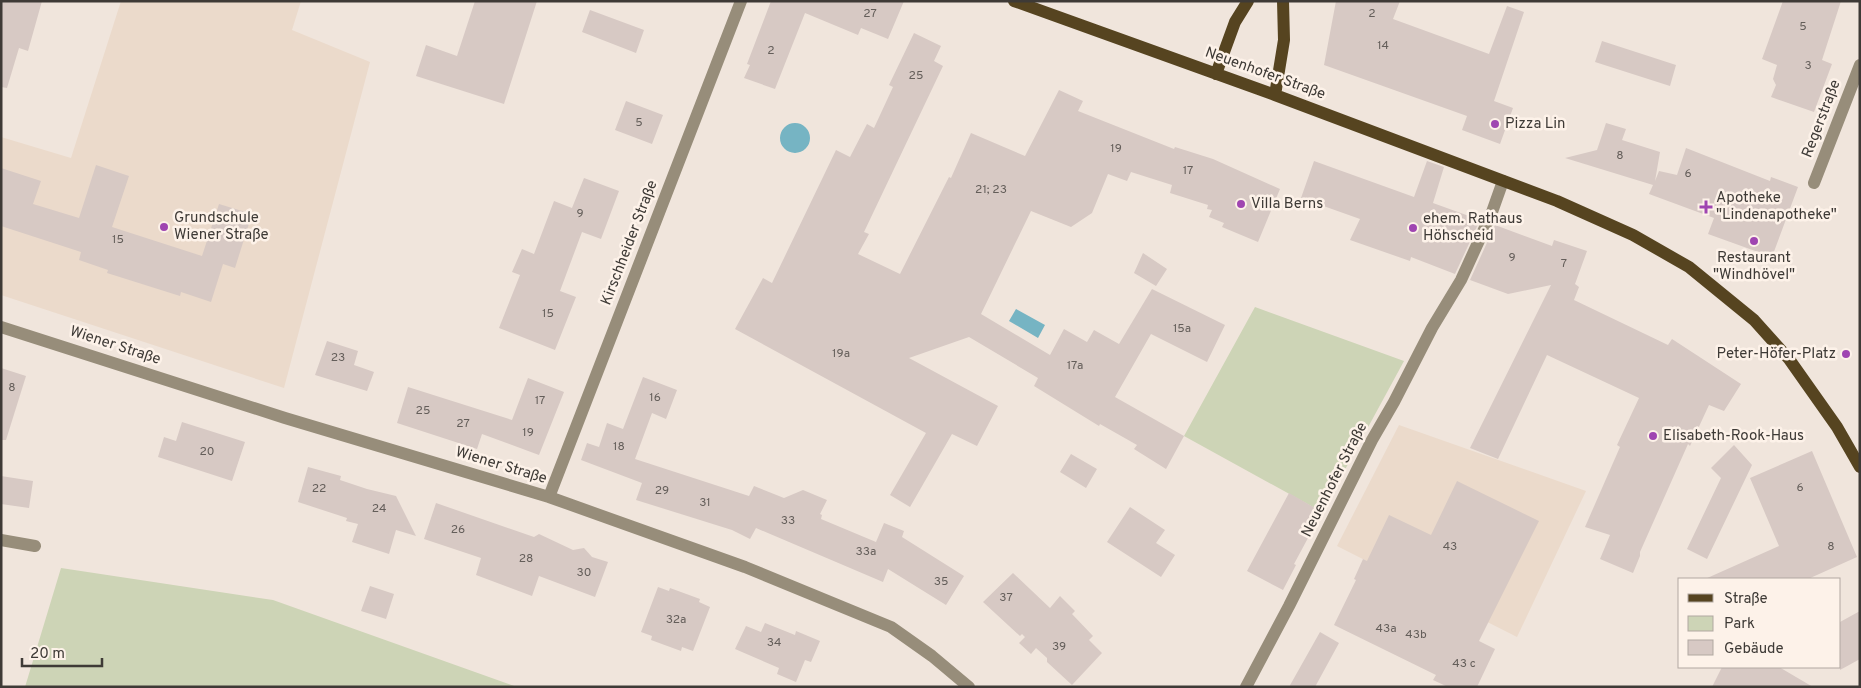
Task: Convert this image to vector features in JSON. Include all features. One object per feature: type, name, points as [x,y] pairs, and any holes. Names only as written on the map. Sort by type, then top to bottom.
[{"type":"main road","name":"Neuenhofer Straße","points":[[1014,1],[1275,94],[1557,201],[1634,235],[1689,267],[1754,320],[1789,359],[1837,427],[1860,467]]},
{"type":"main road","points":[[1216,74],[1235,22],[1248,1]]},
{"type":"main road","points":[[1275,94],[1284,40],[1283,1]]},
{"type":"street","name":"Kirschheider Straße","points":[[549,497],[741,1]]},
{"type":"street","name":"Regerstraße","points":[[1814,184],[1860,65]]},
{"type":"street","name":"Neuenhofer Straße","points":[[1246,687],[1372,440],[1432,328],[1461,280],[1492,212],[1503,181]]},
{"type":"street","name":"Wiener Straße","points":[[1,327],[276,415],[549,497],[745,568],[891,627],[932,656],[969,687]]},
{"type":"street","points":[[1,540],[35,546]]},
{"type":"shaded area","name":"Grundschule Wiener Straße","points":[[121,1],[301,1],[292,30],[370,62],[284,388],[1,295],[1,137],[71,158]]},
{"type":"shaded area","points":[[1399,425],[1586,491],[1517,637],[1337,546]]},
{"type":"green space","points":[[1255,307],[1404,361],[1322,512],[1184,436]]},
{"type":"green space","points":[[61,568],[273,600],[517,687],[25,687]]},
{"type":"water","points":[[795,123],[801,124],[809,132],[809,144],[801,152],[795,153],[789,152],[781,144],[780,138],[781,132],[789,124]]},
{"type":"water","points":[[1016,309],[1045,325],[1038,338],[1009,321]]},
{"type":"building","points":[[1,1],[42,1],[28,51],[19,48],[7,88],[1,87]]},
{"type":"building","points":[[475,1],[537,1],[504,104],[416,76],[426,45],[457,56]]},
{"type":"building","points":[[771,1],[904,1],[888,39],[861,28],[858,35],[805,13],[775,89],[744,78],[750,65],[747,64]]},
{"type":"building","points":[[1336,1],[1400,1],[1393,19],[1489,54],[1507,6],[1524,12],[1494,101],[1513,108],[1500,144],[1462,130],[1467,116],[1324,65]]},
{"type":"building","points":[[1783,1],[1841,1],[1822,60],[1832,64],[1814,112],[1771,97],[1776,85],[1773,79],[1777,65],[1762,59]]},
{"type":"building","points":[[590,10],[644,30],[636,53],[582,32]]},
{"type":"building","points":[[914,33],[941,46],[934,61],[943,66],[864,232],[869,234],[858,254],[900,274],[949,177],[951,178],[971,133],[1025,156],[1059,90],[1083,101],[1078,111],[1174,149],[1175,147],[1213,159],[1280,189],[1258,242],[1222,227],[1224,223],[1209,217],[1212,210],[1207,209],[1208,205],[1170,193],[1172,185],[1131,172],[1127,181],[1108,174],[1092,213],[1071,227],[1031,211],[981,314],[1050,355],[1064,329],[1087,342],[1094,330],[1119,344],[1152,289],[1225,325],[1207,362],[1151,334],[1115,397],[1184,436],[1166,469],[1134,449],[1137,445],[1100,424],[1099,426],[1034,386],[1038,378],[969,337],[909,358],[998,406],[977,446],[952,434],[910,507],[890,495],[926,433],[735,329],[763,278],[772,283],[836,150],[850,157],[867,124],[874,128],[893,87],[889,85]]},
{"type":"building","points":[[1602,41],[1676,65],[1670,86],[1595,62]]},
{"type":"building","points":[[626,101],[663,115],[652,144],[615,130]]},
{"type":"building","points":[[1606,123],[1626,129],[1622,140],[1660,152],[1655,181],[1659,171],[1677,175],[1686,148],[1770,181],[1771,177],[1798,187],[1772,257],[1708,234],[1714,218],[1649,194],[1653,185],[1565,158],[1597,150]]},
{"type":"building","name":"ehem. Rathaus Höhscheid","points":[[1314,161],[1414,197],[1427,161],[1444,167],[1433,203],[1480,220],[1455,274],[1411,257],[1410,261],[1350,240],[1360,219],[1301,198]]},
{"type":"building","points":[[96,165],[129,176],[112,227],[202,256],[219,204],[252,214],[235,268],[223,264],[211,302],[181,292],[180,296],[107,273],[108,270],[79,260],[81,252],[1,226],[1,168],[41,181],[33,204],[79,218]]},
{"type":"building","points":[[584,178],[619,191],[601,239],[582,232],[560,291],[576,297],[555,350],[499,328],[520,275],[512,272],[522,249],[534,254],[554,201],[572,208]]},
{"type":"building","name":"Elisabeth-Rook-Haus","points":[[1495,225],[1552,246],[1554,240],[1587,251],[1575,284],[1579,287],[1574,300],[1668,345],[1672,339],[1741,384],[1724,411],[1709,405],[1690,446],[1688,444],[1640,552],[1633,573],[1600,559],[1610,535],[1585,527],[1620,447],[1617,445],[1639,398],[1547,355],[1498,459],[1470,448],[1551,285],[1508,294],[1470,280]]},
{"type":"building","points":[[1143,253],[1167,269],[1156,286],[1134,273]]},
{"type":"building","points":[[327,341],[358,351],[354,365],[374,372],[367,391],[315,375]]},
{"type":"building","points":[[1,368],[26,376],[6,440],[1,440]]},
{"type":"building","points":[[643,377],[677,390],[666,419],[652,413],[635,459],[749,496],[754,486],[784,498],[803,490],[827,500],[820,514],[822,515],[821,519],[876,542],[884,523],[904,531],[902,537],[964,576],[946,605],[888,569],[883,582],[756,528],[750,539],[732,530],[636,500],[642,483],[581,460],[587,443],[599,447],[607,423],[623,429]]},
{"type":"building","points":[[528,378],[564,392],[539,455],[482,434],[477,449],[397,423],[408,387],[512,420]]},
{"type":"building","points":[[182,422],[245,442],[232,481],[158,457],[164,437],[176,441]]},
{"type":"building","points":[[1734,445],[1752,465],[1707,559],[1687,549],[1721,478],[1711,468]]},
{"type":"building","points":[[1812,451],[1857,557],[1810,578],[1707,578],[1779,546],[1750,478]]},
{"type":"building","points":[[1071,454],[1097,469],[1086,488],[1060,472]]},
{"type":"building","points":[[308,467],[341,476],[340,480],[367,489],[396,496],[416,536],[396,530],[389,554],[352,542],[358,524],[346,521],[347,518],[298,502]]},
{"type":"building","points":[[1,476],[33,481],[29,508],[1,504]]},
{"type":"building","points":[[1457,481],[1539,521],[1479,641],[1495,649],[1477,687],[1448,687],[1433,680],[1436,675],[1334,625],[1356,580],[1354,579],[1363,559],[1367,561],[1389,515],[1431,535]]},
{"type":"building","points":[[1289,493],[1322,512],[1294,564],[1296,565],[1283,590],[1247,571]]},
{"type":"building","points":[[436,503],[534,537],[539,534],[573,550],[584,548],[592,557],[608,562],[595,597],[539,576],[532,596],[476,575],[481,558],[424,539]]},
{"type":"building","points":[[1130,507],[1165,530],[1156,543],[1175,555],[1161,577],[1107,542]]},
{"type":"building","points":[[1013,573],[1050,608],[1060,596],[1075,611],[1072,614],[1093,636],[1089,640],[1102,653],[1072,685],[1047,662],[1047,658],[1036,648],[1031,654],[1019,643],[1025,637],[1022,634],[1020,636],[983,602]]},
{"type":"building","points":[[370,586],[394,594],[386,619],[361,611]]},
{"type":"building","points":[[658,587],[669,591],[670,588],[700,599],[699,602],[710,607],[693,651],[682,647],[681,651],[651,640],[652,636],[641,632]]},
{"type":"building","points":[[1860,611],[1860,659],[1840,670],[1841,668],[1841,621]]},
{"type":"building","points":[[765,623],[795,635],[796,631],[820,641],[811,662],[805,660],[796,682],[777,674],[779,668],[735,649],[746,626],[761,632]]},
{"type":"building","points":[[1320,632],[1339,643],[1315,687],[1289,687]]},
{"type":"building","points":[[1722,668],[1781,668],[1813,687],[1712,687]]},
{"type":"place","name":"Pizza Lin","points":[[1495,124]]},
{"type":"place","name":"Villa Berns","points":[[1241,204]]},
{"type":"place","name":"Apotheke \"Lindenapotheke\"","points":[[1706,207]]},
{"type":"place","name":"Grundschule Wiener Straße","points":[[164,227]]},
{"type":"place","name":"ehem. Rathaus Höhscheid","points":[[1413,228]]},
{"type":"place","name":"Restaurant \"Windhövel\"","points":[[1754,241]]},
{"type":"place","name":"Peter-Höfer-Platz","points":[[1846,354]]},
{"type":"place","name":"Elisabeth-Rook-Haus","points":[[1653,436]]}]
